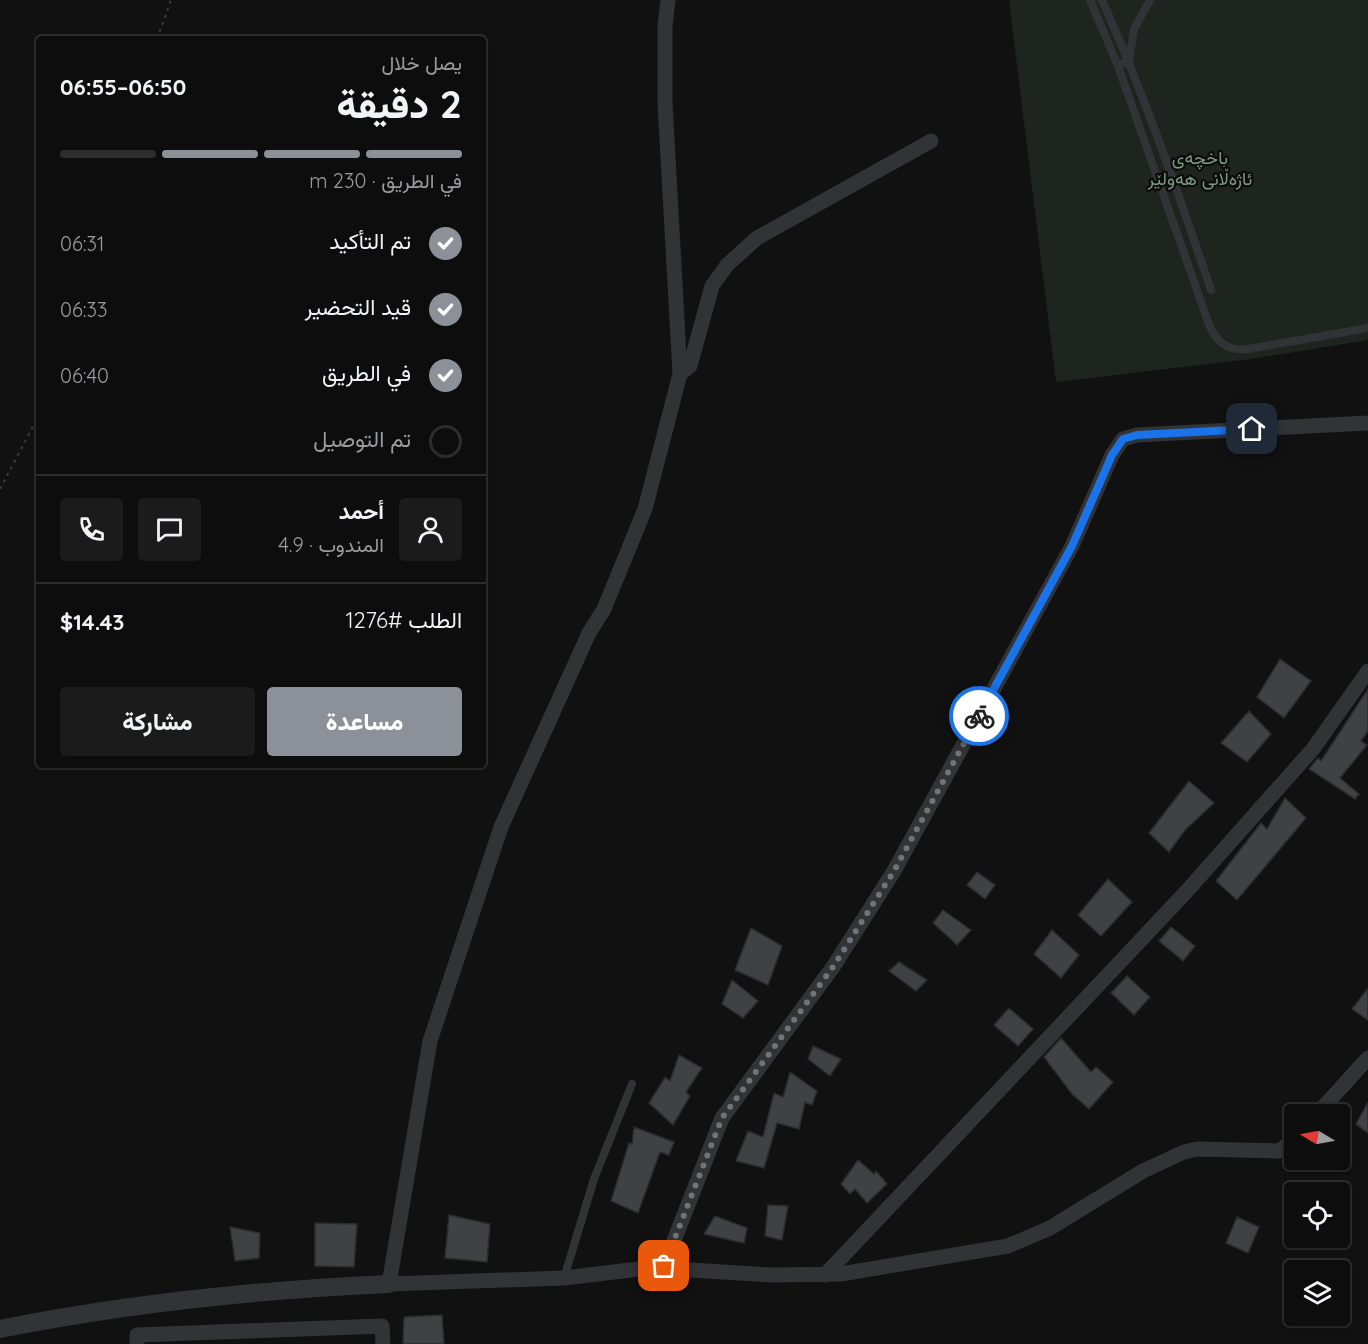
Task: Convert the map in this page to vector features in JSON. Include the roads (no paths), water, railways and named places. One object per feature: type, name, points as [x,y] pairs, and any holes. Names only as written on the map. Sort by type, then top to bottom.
[{"type":"street","points":[[388,1284],[430,1041],[501,827],[589,633],[604,609],[645,509],[680,374],[665,103],[665,26],[668,0]]},
{"type":"street","points":[[680,374],[690,366],[712,286],[727,265],[757,238],[931,141]]},
{"type":"street","points":[[664,1266],[722,1118],[833,967],[894,871],[1072,546],[1112,455],[1123,439],[1137,435],[1368,423]]},
{"type":"street","points":[[825,1275],[1194,883],[1313,748],[1368,671]]},
{"type":"street","points":[[1326,1104],[1368,1058]]},
{"type":"street","points":[[0,1329],[88,1312],[181,1299],[295,1288],[564,1278],[664,1266],[673,1269],[761,1275],[825,1275],[1008,1246],[1050,1228],[1143,1172],[1184,1152],[1197,1149],[1279,1151],[1284,1147]]},
{"type":"street","points":[[137,1344],[137,1335],[218,1338],[300,1336],[382,1326],[383,1344]]},
{"type":"lane","points":[[1090,0],[1118,66],[1210,327],[1219,342],[1240,350],[1368,328]]},
{"type":"lane","points":[[1102,0],[1129,60],[1171,170],[1211,290]]},
{"type":"lane","points":[[1129,60],[1134,29],[1150,0]]},
{"type":"lane","points":[[1118,66],[1129,60]]},
{"type":"lane","points":[[564,1278],[594,1179],[632,1084]]},
{"type":"park label","name":"باخچەی ئاژەڵانی هەولێر","points":[[1200,168]]}]
